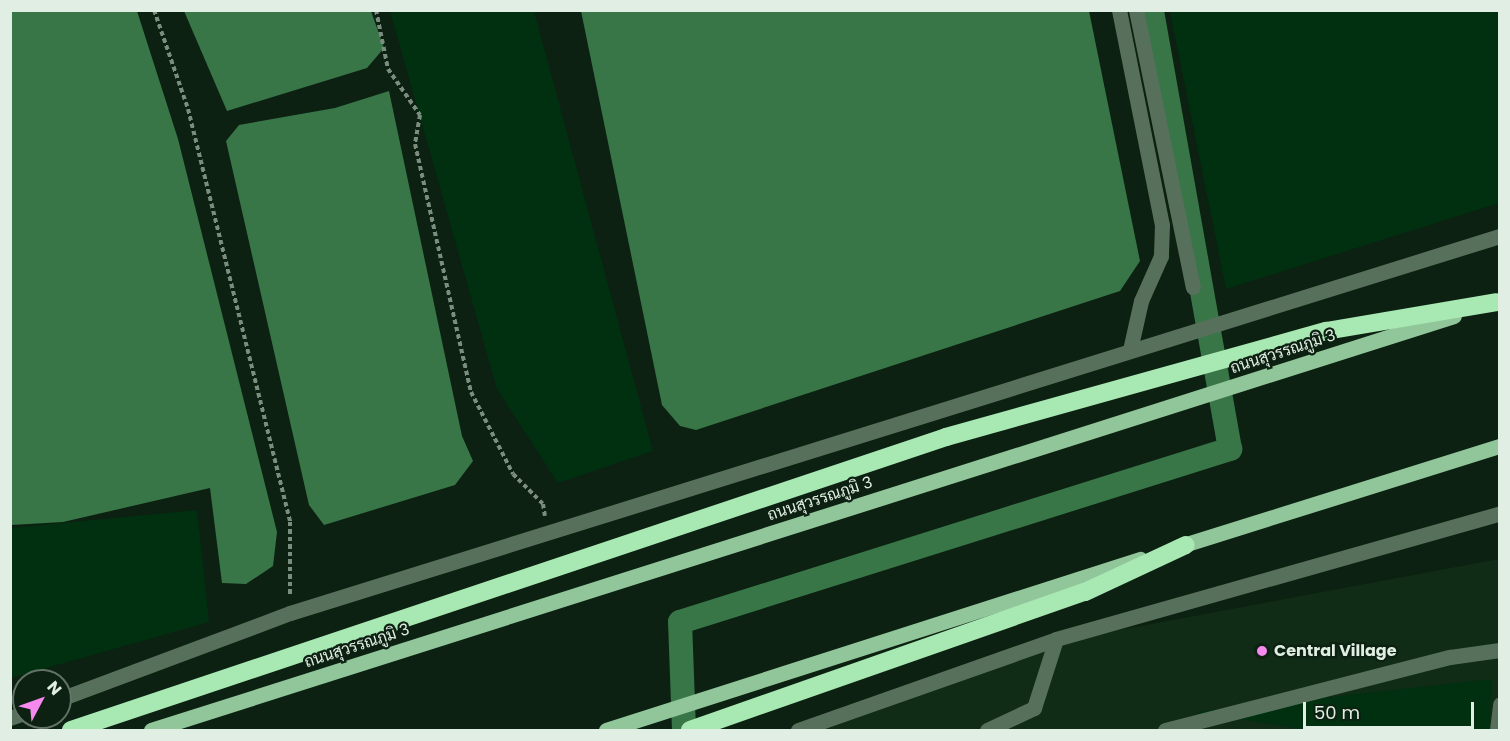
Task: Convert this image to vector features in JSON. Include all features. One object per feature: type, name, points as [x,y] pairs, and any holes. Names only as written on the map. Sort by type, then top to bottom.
[{"type":"highway","points":[[71,730],[946,437],[1246,353],[1383,319],[1498,301]]},
{"type":"highway","points":[[690,730],[1085,592],[1186,545]]},
{"type":"main road","name":"ถนนสุวรรณภูมิ 3","points":[[151,730],[1498,301]]},
{"type":"main road","points":[[606,730],[1500,446]]},
{"type":"street","points":[[1119,10],[1162,225],[1161,256],[1141,301],[1130,350]]},
{"type":"street","points":[[1136,10],[1193,287]]},
{"type":"street","points":[[72,695],[290,614],[1500,236]]},
{"type":"street","points":[[798,730],[1056,639],[1500,513]]},
{"type":"street","points":[[987,730],[1034,708],[1056,639]]},
{"type":"street","points":[[1165,730],[1449,657],[1500,650]]},
{"type":"street","points":[[1497,730],[1500,704]]},
{"type":"path","points":[[154,10],[188,109],[290,522],[290,614]]},
{"type":"path","points":[[376,10],[388,69],[420,115],[415,144],[471,392],[513,474],[543,504],[549,532]]},
{"type":"shaded area","points":[[11,10],[137,11],[178,139],[277,532],[273,566],[246,584],[222,583],[210,488],[63,522],[11,525]]},
{"type":"shaded area","points":[[184,11],[371,11],[384,48],[367,68],[227,111]]},
{"type":"shaded area","points":[[390,11],[534,11],[653,451],[558,483],[497,389]]},
{"type":"shaded area","points":[[581,11],[1089,11],[1140,261],[1120,291],[696,430],[680,426],[662,405]]},
{"type":"shaded area","points":[[1170,11],[1499,11],[1499,203],[1226,289]]},
{"type":"shaded area","points":[[389,91],[462,436],[473,461],[455,485],[324,525],[309,505],[226,141],[239,125],[335,108]]},
{"type":"shaded area","points":[[197,510],[209,622],[43,669],[12,669],[11,678],[11,528]]},
{"type":"shaded area","name":"Central Village","points":[[1499,559],[1499,730],[798,730],[1044,644]]},
{"type":"shaded area","points":[[1492,679],[1489,730],[1309,730],[1195,712]]},
{"type":"waterway","points":[[684,730],[680,622],[1230,449],[1152,10]]},
{"type":"place","name":"Central Village","points":[[1262,651]]}]
